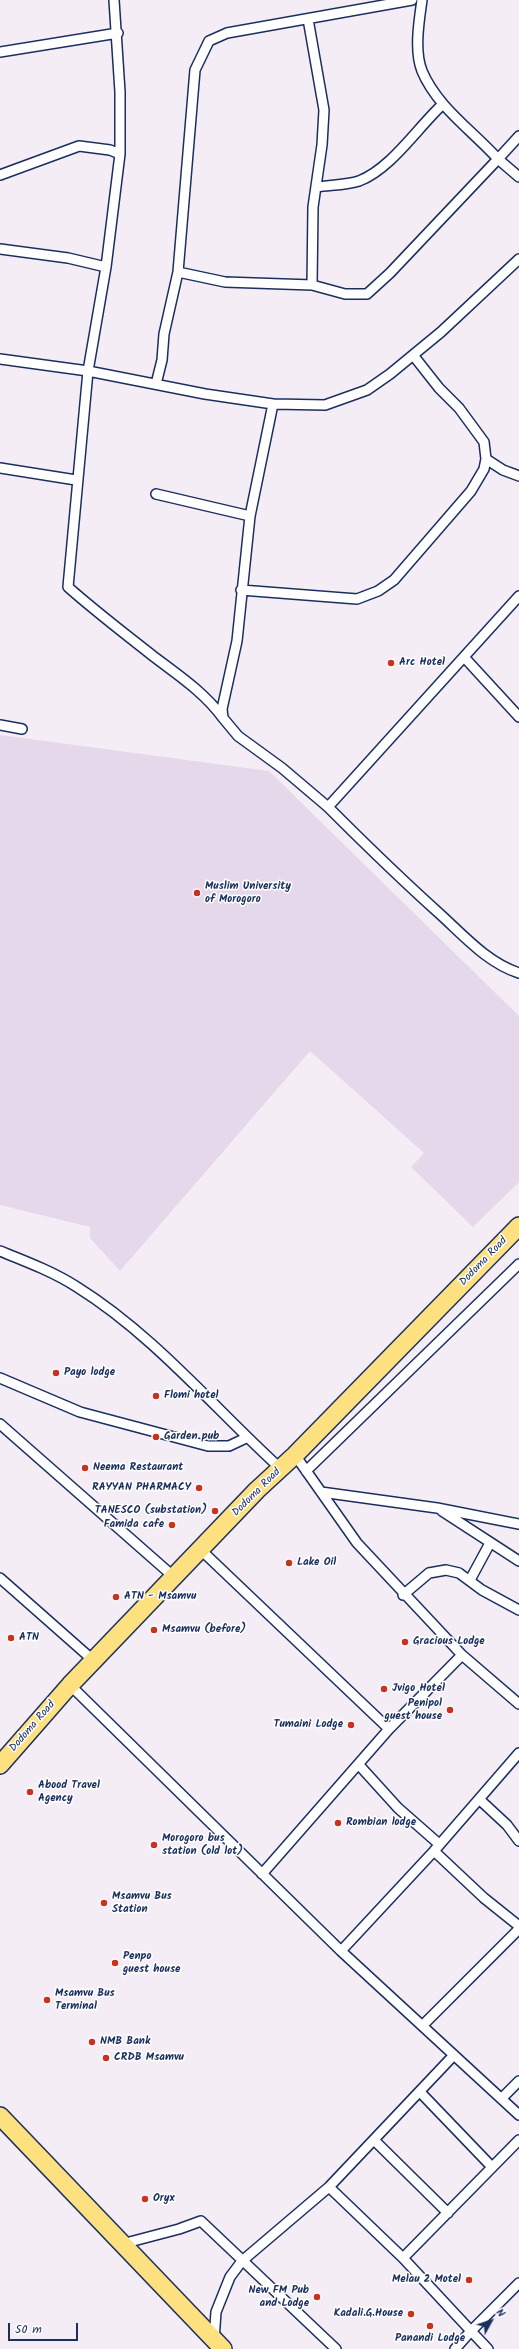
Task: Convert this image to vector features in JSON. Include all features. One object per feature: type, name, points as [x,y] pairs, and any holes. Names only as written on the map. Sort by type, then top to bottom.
[{"type":"highway","name":"Dodoma Road","points":[[1,1763],[70,1685],[257,1490],[295,1455],[519,1226]]},
{"type":"highway","points":[[0,2116],[219,2344]]},
{"type":"street","points":[[114,0],[118,33],[120,154],[106,267],[88,371],[76,480],[68,587],[106,620],[196,689],[213,704],[238,736],[282,768],[328,807],[393,872],[482,953],[505,969],[519,973]]},
{"type":"street","points":[[156,384],[162,360],[164,334],[178,272],[195,70],[208,41],[226,33],[308,19],[373,4],[412,0]]},
{"type":"street","points":[[422,0],[419,20],[419,52],[421,70],[443,104],[498,159],[519,177]]},
{"type":"street","points":[[308,19],[324,110],[322,145],[313,207],[312,285]]},
{"type":"street","points":[[0,52],[118,33]]},
{"type":"street","points":[[317,187],[358,181],[369,176],[385,164],[443,104]]},
{"type":"street","points":[[178,272],[225,282],[312,285],[345,294],[367,294],[390,273],[519,136]]},
{"type":"street","points":[[0,174],[79,146],[110,150],[120,154]]},
{"type":"street","points":[[0,249],[68,258],[106,267]]},
{"type":"street","points":[[0,359],[88,371],[128,381],[156,384],[205,394],[273,404],[325,405],[367,390],[413,355],[469,307],[519,259]]},
{"type":"street","points":[[241,590],[357,599],[378,591],[394,580],[452,516],[480,480],[486,459],[484,442],[475,428],[413,355]]},
{"type":"street","points":[[223,718],[222,709],[237,641],[241,590],[250,516],[273,404]]},
{"type":"street","points":[[486,459],[503,470],[519,476]]},
{"type":"street","points":[[0,468],[76,480]]},
{"type":"street","points":[[156,494],[250,516]]},
{"type":"street","points":[[328,807],[519,596]]},
{"type":"street","points":[[464,657],[519,717]]},
{"type":"street","points":[[0,725],[22,729]]},
{"type":"street","points":[[0,1251],[76,1286],[116,1314],[156,1348],[246,1438],[281,1469]]},
{"type":"street","points":[[306,1471],[519,1264]]},
{"type":"street","points":[[0,1378],[80,1412],[208,1446],[230,1446],[246,1438]]},
{"type":"street","points":[[0,1424],[174,1577]]},
{"type":"street","points":[[295,1455],[357,1543],[403,1595],[462,1654],[519,1704]]},
{"type":"street","points":[[321,1492],[437,1508],[519,1524]]},
{"type":"street","points":[[437,1508],[519,1561]]},
{"type":"street","points":[[470,1580],[490,1543]]},
{"type":"street","points":[[201,1550],[389,1729]]},
{"type":"street","points":[[403,1595],[429,1574],[446,1570],[458,1573],[470,1580],[482,1590],[519,1610]]},
{"type":"street","points":[[0,1578],[94,1661]]},
{"type":"street","points":[[262,1874],[389,1729],[462,1654]]},
{"type":"street","points":[[70,1685],[341,1951],[519,2115]]},
{"type":"street","points":[[341,1951],[436,1848],[519,1753]]},
{"type":"street","points":[[359,1765],[484,1898],[519,1927],[423,2025]]},
{"type":"street","points":[[479,1799],[507,1825],[519,1841]]},
{"type":"street","points":[[219,2344],[216,2312],[230,2277],[242,2261],[329,2187],[454,2055]]},
{"type":"street","points":[[502,2098],[519,2081]]},
{"type":"street","points":[[420,2092],[492,2167]]},
{"type":"street","points":[[374,2140],[448,2212]]},
{"type":"street","points":[[403,2258],[519,2140]]},
{"type":"street","points":[[329,2187],[403,2258],[488,2349]]},
{"type":"street","points":[[122,2244],[179,2229],[201,2221],[336,2349]]},
{"type":"street","points":[[455,2349],[519,2283]]},
{"type":"shaded area","name":"Muslim University of Morogoro","points":[[0,735],[269,771],[519,1016],[519,1182],[473,1227],[411,1167],[424,1153],[310,1051],[120,1271],[90,1238],[90,1227],[0,1205]]},
{"type":"place","name":"Arc Hotel","points":[[391,663]]},
{"type":"place","name":"Muslim University of Morogoro","points":[[197,893]]},
{"type":"place","name":"Payo lodge","points":[[56,1373]]},
{"type":"place","name":"Flomi hotel","points":[[156,1396]]},
{"type":"place","name":"Garden pub","points":[[156,1437]]},
{"type":"place","name":"Neema Restaurant","points":[[85,1468]]},
{"type":"place","name":"RAYYAN PHARMACY","points":[[199,1488]]},
{"type":"place","name":"TANESCO (substation)","points":[[215,1511]]},
{"type":"place","name":"Famida cafe","points":[[172,1525]]},
{"type":"place","name":"Lake Oil","points":[[289,1563]]},
{"type":"place","name":"ATN - Msamvu","points":[[116,1597]]},
{"type":"place","name":"Msamvu (before)","points":[[154,1630]]},
{"type":"place","name":"ATN","points":[[11,1638]]},
{"type":"place","name":"Gracious Lodge","points":[[405,1642]]},
{"type":"place","name":"Jvigo Hotel","points":[[384,1689]]},
{"type":"place","name":"Penipol guest house","points":[[450,1710]]},
{"type":"place","name":"Tumaini Lodge","points":[[351,1725]]},
{"type":"place","name":"Abood Travel Agency","points":[[30,1792]]},
{"type":"place","name":"Rombian lodge","points":[[338,1823]]},
{"type":"place","name":"Morogoro bus station (old lot)","points":[[154,1845]]},
{"type":"place","name":"Msamvu Bus Station","points":[[104,1903]]},
{"type":"place","name":"Penpo guest house","points":[[115,1963]]},
{"type":"place","name":"Msamvu Bus Terminal","points":[[47,2000]]},
{"type":"place","name":"NMB Bank","points":[[92,2042]]},
{"type":"place","name":"CRDB Msamvu","points":[[106,2058]]},
{"type":"place","name":"Oryx","points":[[145,2199]]},
{"type":"place","name":"Melau 2 Motel","points":[[469,2280]]},
{"type":"place","name":"New FM Pub and Lodge","points":[[317,2297]]},
{"type":"place","name":"Kadali.G.House","points":[[411,2314]]},
{"type":"place","name":"Panandi Lodge","points":[[430,2326]]}]
